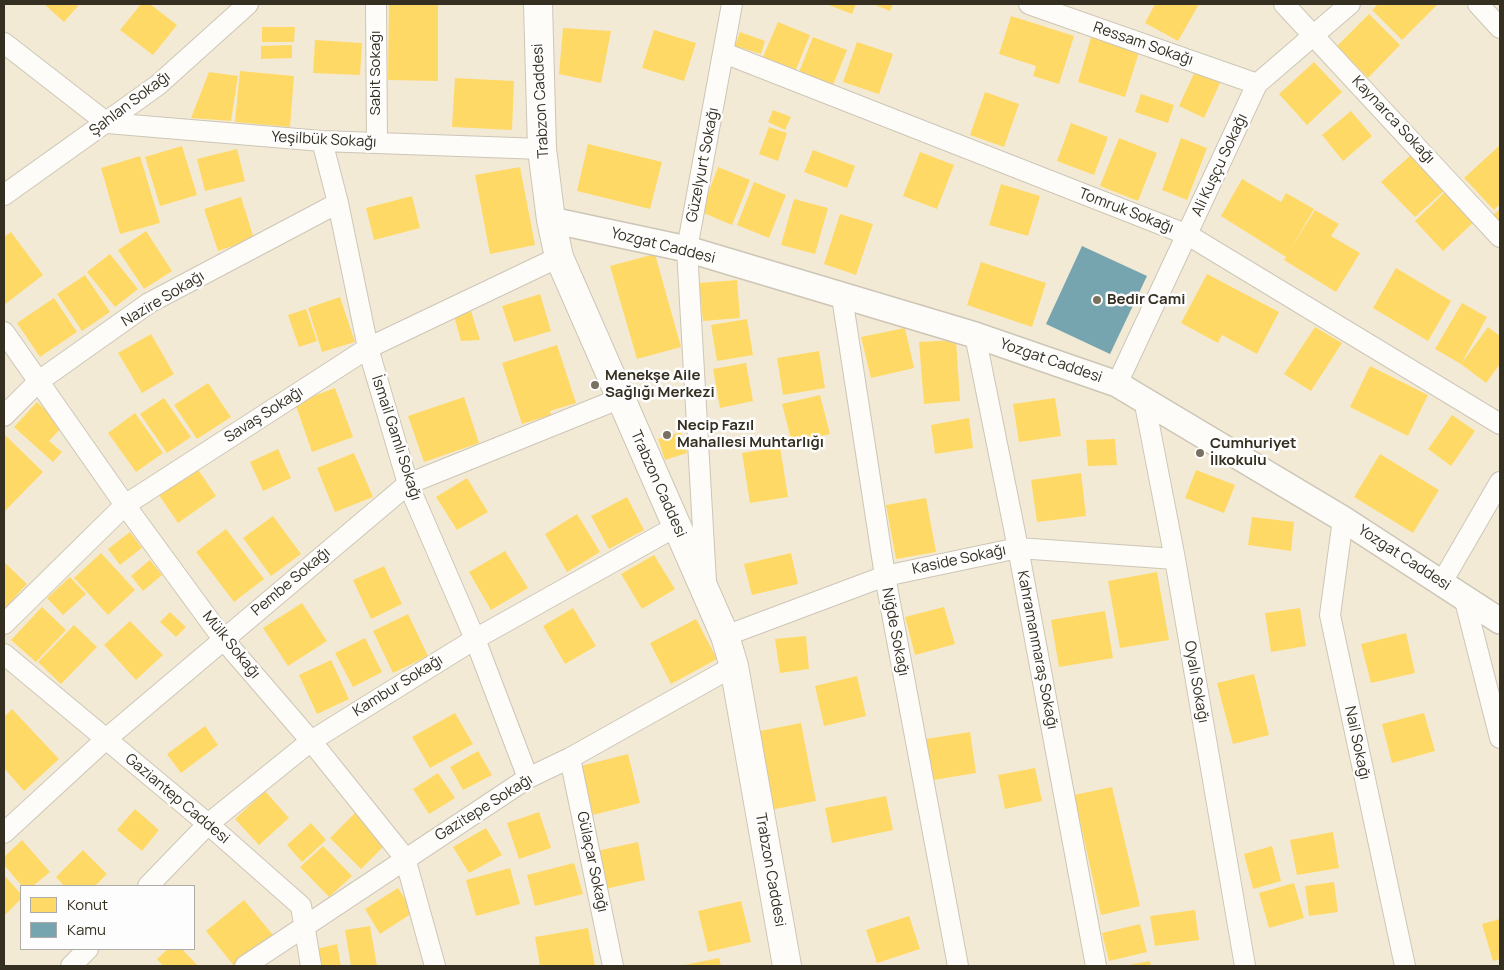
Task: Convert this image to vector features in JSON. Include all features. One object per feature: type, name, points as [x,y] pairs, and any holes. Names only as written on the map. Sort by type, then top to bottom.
[{"type":"main road","name":"Trabzon Caddesi","points":[[538,4],[542,148],[551,220],[559,257],[707,596],[734,666],[787,966]]},
{"type":"street","name":"Sabit Sokağı","points":[[376,4],[377,142]]},
{"type":"street","name":"Güzelyurt Sokağı","points":[[707,596],[687,249],[732,4]]},
{"type":"street","name":"Ressam Sokağı","points":[[1029,4],[1257,84]]},
{"type":"street","name":"Kaynarca Sokağı","points":[[1284,4],[1316,35],[1500,237]]},
{"type":"street","name":"Ali Kuşçu Sokağı","points":[[1117,384],[1257,84],[1350,4]]},
{"type":"street","points":[[1478,4],[1500,28]]},
{"type":"street","name":"Şahlan Sokağı","points":[[4,195],[158,85],[241,6]]},
{"type":"street","points":[[4,42],[107,123]]},
{"type":"street","name":"Tomruk Sokağı","points":[[724,53],[1188,235],[1500,424]]},
{"type":"street","name":"Yeşilbük Sokağı","points":[[107,123],[322,141],[542,148]]},
{"type":"street","name":"İsmail Gamlı Sokağı","points":[[322,141],[338,203],[368,348],[408,484],[475,639],[528,778]]},
{"type":"street","name":"Nazire Sokağı","points":[[4,416],[39,381],[149,303],[338,203]]},
{"type":"street","name":"Yozgat Caddesi","points":[[551,220],[687,249],[842,297],[975,335],[1117,384],[1343,519],[1500,621]]},
{"type":"street","name":"Savaş Sokağı","points":[[4,624],[125,505],[368,348],[559,257]]},
{"type":"street","name":"Niğde Sokağı","points":[[842,297],[885,576],[958,966]]},
{"type":"street","name":"Mülk Sokağı","points":[[4,332],[125,505],[224,639],[311,741],[405,858],[435,966]]},
{"type":"street","name":"Kahramanmaraş Sokağı","points":[[975,335],[1018,548],[1096,966]]},
{"type":"street","name":"Pembe Sokağı","points":[[4,832],[106,739],[408,484],[621,398]]},
{"type":"street","name":"Oyalı Sokağı","points":[[1144,399],[1175,559],[1245,966]]},
{"type":"street","points":[[1442,582],[1500,482]]},
{"type":"street","name":"Nail Sokağı","points":[[1343,519],[1330,615],[1405,966]]},
{"type":"street","name":"Kambur Sokağı","points":[[149,885],[208,824],[311,741],[475,639],[677,526]]},
{"type":"street","name":"Kaside Sokağı","points":[[724,636],[885,576],[1018,548],[1175,559]]},
{"type":"street","points":[[1464,597],[1500,738]]},
{"type":"street","name":"Gaziantep Caddesi","points":[[4,654],[208,824],[301,906],[306,926],[311,966]]},
{"type":"street","name":"Gazitepe Sokağı","points":[[245,966],[528,778],[570,758],[734,666]]},
{"type":"street","name":"Gülaçar Sokağı","points":[[570,758],[613,966]]},
{"type":"street","points":[[71,966],[87,950]]},
{"type":"building: Konut","points":[[44,4],[76,4],[78,6],[64,22]]},
{"type":"building: Konut","points":[[141,4],[150,4],[177,25],[153,55],[120,30]]},
{"type":"building: Konut","points":[[389,4],[438,4],[438,81],[388,80]]},
{"type":"building: Konut","points":[[826,4],[856,4],[852,14]]},
{"type":"building: Konut","points":[[873,4],[893,4],[890,11]]},
{"type":"building: Konut","points":[[1155,4],[1199,4],[1178,41],[1145,23]]},
{"type":"building: Konut","points":[[1378,4],[1438,4],[1402,40],[1372,10]]},
{"type":"building: Konut","points":[[1369,14],[1400,45],[1368,78],[1337,46]]},
{"type":"building: Konut","points":[[1011,16],[1074,36],[1059,84],[1033,76],[1036,66],[999,54]]},
{"type":"building: Konut","points":[[778,22],[810,35],[795,72],[762,59]]},
{"type":"building: Konut","points":[[262,27],[295,27],[294,42],[262,42]]},
{"type":"building: Konut","points":[[563,28],[611,31],[601,83],[559,74]]},
{"type":"building: Konut","points":[[654,30],[696,43],[684,81],[642,68]]},
{"type":"building: Konut","points":[[740,32],[765,41],[761,54],[735,46]]},
{"type":"building: Konut","points":[[1092,34],[1140,49],[1125,97],[1078,82]]},
{"type":"building: Konut","points":[[813,37],[847,50],[831,90],[797,77]]},
{"type":"building: Konut","points":[[315,40],[362,43],[360,75],[313,73]]},
{"type":"building: Konut","points":[[857,42],[893,54],[879,94],[843,82]]},
{"type":"building: Konut","points":[[292,45],[292,58],[261,59],[261,46]]},
{"type":"building: Konut","points":[[1314,62],[1342,92],[1307,125],[1279,94]]},
{"type":"building: Konut","points":[[1196,69],[1221,81],[1204,118],[1179,106]]},
{"type":"building: Konut","points":[[240,71],[294,76],[290,127],[235,122]]},
{"type":"building: Konut","points":[[209,72],[238,76],[231,121],[191,118]]},
{"type":"building: Konut","points":[[455,78],[514,81],[512,130],[452,127]]},
{"type":"building: Konut","points":[[985,92],[1019,104],[1004,147],[970,135]]},
{"type":"building: Konut","points":[[1141,94],[1174,105],[1168,123],[1135,112]]},
{"type":"building: Konut","points":[[773,110],[791,117],[785,130],[768,122]]},
{"type":"building: Konut","points":[[1351,111],[1372,136],[1343,161],[1322,135]]},
{"type":"building: Konut","points":[[1071,123],[1108,137],[1094,175],[1057,161]]},
{"type":"building: Konut","points":[[769,127],[787,133],[778,161],[759,154]]},
{"type":"building: Konut","points":[[1119,138],[1157,153],[1138,201],[1100,186]]},
{"type":"building: Konut","points":[[1181,138],[1207,148],[1187,200],[1162,190]]},
{"type":"building: Konut","points":[[588,144],[662,162],[650,209],[577,191]]},
{"type":"building: Konut","points":[[182,146],[197,195],[160,206],[145,157]]},
{"type":"building: Konut","points":[[1499,146],[1500,204],[1494,210],[1464,178]]},
{"type":"building: Konut","points":[[237,149],[245,181],[205,191],[197,159]]},
{"type":"building: Konut","points":[[813,150],[855,166],[847,188],[804,172]]},
{"type":"building: Konut","points":[[920,152],[954,165],[937,209],[903,196]]},
{"type":"building: Konut","points":[[1412,154],[1445,190],[1415,217],[1381,182]]},
{"type":"building: Konut","points":[[140,156],[160,223],[120,234],[101,168]]},
{"type":"building: Konut","points":[[520,167],[535,245],[490,254],[475,175]]},
{"type":"building: Konut","points":[[718,167],[750,180],[732,225],[701,212]]},
{"type":"building: Konut","points":[[1242,179],[1281,202],[1286,193],[1314,209],[1291,248],[1315,210],[1339,224],[1331,236],[1360,253],[1336,292],[1284,260],[1286,257],[1221,216]]},
{"type":"building: Konut","points":[[754,182],[786,195],[769,238],[737,225]]},
{"type":"building: Konut","points":[[1001,184],[1040,196],[1028,236],[989,225]]},
{"type":"building: Konut","points":[[1449,188],[1478,218],[1443,251],[1415,221]]},
{"type":"building: Konut","points":[[412,196],[420,228],[374,240],[366,208]]},
{"type":"building: Konut","points":[[241,197],[254,239],[218,251],[204,209]]},
{"type":"building: Konut","points":[[794,199],[828,208],[815,254],[781,245]]},
{"type":"building: Konut","points":[[1500,209],[1500,223],[1493,215]]},
{"type":"building: Konut","points":[[840,214],[873,224],[856,275],[824,264]]},
{"type":"building: Konut","points":[[146,231],[172,271],[144,289],[118,250]]},
{"type":"building: Konut","points":[[11,232],[43,275],[4,305],[4,237]]},
{"type":"building: Konut","points":[[110,254],[138,289],[115,307],[87,272]]},
{"type":"building: Konut","points":[[655,254],[681,347],[637,359],[610,266]]},
{"type":"building: Konut","points":[[981,262],[1046,283],[1032,327],[967,305]]},
{"type":"building: Konut","points":[[1396,268],[1451,301],[1428,341],[1373,308]]},
{"type":"building: Konut","points":[[1207,274],[1279,312],[1257,354],[1222,335],[1218,343],[1181,323]]},
{"type":"building: Konut","points":[[85,275],[110,312],[82,331],[57,294]]},
{"type":"building: Konut","points":[[737,280],[740,318],[703,321],[699,283]]},
{"type":"building: Konut","points":[[540,294],[551,331],[514,342],[502,306]]},
{"type":"building: Konut","points":[[340,297],[355,342],[322,352],[308,308]]},
{"type":"building: Konut","points":[[54,298],[77,332],[40,357],[17,323]]},
{"type":"building: Konut","points":[[1462,303],[1487,317],[1461,364],[1435,349]]},
{"type":"building: Konut","points":[[306,309],[317,341],[299,347],[288,315]]},
{"type":"building: Konut","points":[[471,311],[480,340],[461,341],[454,316]]},
{"type":"building: Konut","points":[[747,319],[753,355],[717,361],[711,325]]},
{"type":"building: Konut","points":[[1315,327],[1342,343],[1311,391],[1284,374]]},
{"type":"building: Konut","points":[[1488,327],[1500,336],[1500,364],[1486,383],[1461,364]]},
{"type":"building: Konut","points":[[905,328],[914,368],[871,378],[861,337]]},
{"type":"building: Konut","points":[[151,334],[174,374],[142,393],[118,353]]},
{"type":"building: Konut","points":[[956,340],[960,401],[924,404],[919,342]]},
{"type":"building: Konut","points":[[557,345],[576,403],[550,411],[551,415],[522,424],[502,363]]},
{"type":"building: Konut","points":[[819,351],[825,388],[783,395],[777,358]]},
{"type":"building: Konut","points":[[746,363],[753,401],[720,408],[713,369]]},
{"type":"building: Konut","points":[[1370,366],[1428,395],[1408,436],[1350,407]]},
{"type":"building: Konut","points":[[208,383],[231,417],[197,439],[174,405]]},
{"type":"building: Konut","points":[[335,388],[353,437],[312,452],[295,403]]},
{"type":"building: Konut","points":[[820,395],[830,434],[792,443],[782,404]]},
{"type":"building: Konut","points":[[464,397],[479,443],[424,462],[408,416]]},
{"type":"building: Konut","points":[[164,398],[191,437],[167,453],[140,414]]},
{"type":"building: Konut","points":[[1055,398],[1061,436],[1019,442],[1013,404]]},
{"type":"building: Konut","points":[[37,402],[63,426],[49,441],[62,452],[53,462],[14,427]]},
{"type":"building: Konut","points":[[135,413],[163,453],[136,472],[108,433]]},
{"type":"building: Konut","points":[[1452,415],[1475,431],[1451,466],[1428,449]]},
{"type":"building: Konut","points":[[969,418],[973,448],[935,454],[931,425]]},
{"type":"building: Konut","points":[[681,432],[687,453],[665,460],[658,439]]},
{"type":"building: Konut","points":[[4,434],[43,472],[4,512]]},
{"type":"building: Konut","points":[[1115,439],[1117,465],[1088,466],[1086,440]]},
{"type":"building: Konut","points":[[780,447],[788,497],[750,503],[742,453]]},
{"type":"building: Konut","points":[[278,449],[291,478],[263,491],[250,462]]},
{"type":"building: Konut","points":[[354,453],[373,497],[335,512],[317,468]]},
{"type":"building: Konut","points":[[1380,454],[1439,490],[1413,533],[1354,497]]},
{"type":"building: Konut","points":[[197,468],[216,496],[178,523],[159,495]]},
{"type":"building: Konut","points":[[1196,470],[1235,485],[1224,513],[1185,498]]},
{"type":"building: Konut","points":[[1081,473],[1086,516],[1037,522],[1031,480]]},
{"type":"building: Konut","points":[[467,478],[488,512],[457,530],[436,497]]},
{"type":"building: Konut","points":[[627,497],[644,530],[609,549],[591,516]]},
{"type":"building: Konut","points":[[926,498],[936,552],[896,559],[886,505]]},
{"type":"building: Konut","points":[[577,514],[600,552],[567,572],[545,534]]},
{"type":"building: Konut","points":[[273,516],[301,554],[271,576],[243,538]]},
{"type":"building: Konut","points":[[1252,517],[1294,522],[1291,551],[1248,545]]},
{"type":"building: Konut","points":[[226,529],[264,579],[234,602],[196,552]]},
{"type":"building: Konut","points":[[130,532],[142,548],[120,565],[108,549]]},
{"type":"building: Konut","points":[[505,551],[528,588],[491,610],[469,572]]},
{"type":"building: Konut","points":[[101,553],[135,590],[108,615],[74,578]]},
{"type":"building: Konut","points":[[791,553],[798,584],[752,595],[744,564]]},
{"type":"building: Konut","points":[[654,555],[675,589],[642,609],[621,574]]},
{"type":"building: Konut","points":[[150,560],[162,575],[143,591],[131,576]]},
{"type":"building: Konut","points":[[4,562],[27,584],[4,609]]},
{"type":"building: Konut","points":[[384,566],[402,604],[371,619],[353,580]]},
{"type":"building: Konut","points":[[1157,572],[1169,640],[1120,648],[1108,581]]},
{"type":"building: Konut","points":[[70,577],[86,594],[63,615],[47,598]]},
{"type":"building: Konut","points":[[302,603],[327,641],[288,666],[263,628]]},
{"type":"building: Konut","points":[[42,607],[66,630],[36,662],[11,640]]},
{"type":"building: Konut","points":[[944,607],[955,644],[915,655],[905,617]]},
{"type":"building: Konut","points":[[573,608],[596,646],[565,664],[543,626]]},
{"type":"building: Konut","points":[[1300,608],[1306,646],[1271,652],[1265,613]]},
{"type":"building: Konut","points":[[1105,611],[1113,658],[1059,667],[1051,620]]},
{"type":"building: Konut","points":[[170,612],[186,627],[176,637],[160,622]]},
{"type":"building: Konut","points":[[408,614],[428,656],[393,673],[373,631]]},
{"type":"building: Konut","points":[[696,619],[717,659],[671,684],[650,643]]},
{"type":"building: Konut","points":[[130,621],[163,655],[136,680],[104,645]]},
{"type":"building: Konut","points":[[74,625],[97,647],[61,684],[38,662]]},
{"type":"building: Konut","points":[[1406,633],[1415,673],[1371,683],[1361,644]]},
{"type":"building: Konut","points":[[806,636],[809,669],[780,673],[775,639]]},
{"type":"building: Konut","points":[[365,638],[382,672],[353,687],[335,653]]},
{"type":"building: Konut","points":[[331,660],[349,699],[317,714],[299,675]]},
{"type":"building: Konut","points":[[1254,674],[1269,735],[1233,744],[1217,683]]},
{"type":"building: Konut","points":[[857,676],[866,716],[824,726],[815,686]]},
{"type":"building: Konut","points":[[12,709],[59,759],[24,791],[4,768],[4,717]]},
{"type":"building: Konut","points":[[455,713],[473,744],[430,768],[412,737]]},
{"type":"building: Konut","points":[[1424,713],[1435,751],[1392,763],[1382,724]]},
{"type":"building: Konut","points":[[801,723],[816,801],[770,810],[755,732]]},
{"type":"building: Konut","points":[[205,726],[218,745],[181,773],[167,754]]},
{"type":"building: Konut","points":[[970,732],[976,773],[933,780],[926,739]]},
{"type":"building: Konut","points":[[478,751],[492,775],[463,790],[450,767]]},
{"type":"building: Konut","points":[[628,754],[640,803],[593,815],[581,766]]},
{"type":"building: Konut","points":[[1035,768],[1042,801],[1005,809],[998,775]]},
{"type":"building: Konut","points":[[438,773],[455,798],[429,814],[413,789]]},
{"type":"building: Konut","points":[[1112,787],[1140,906],[1101,915],[1074,795]]},
{"type":"building: Konut","points":[[265,791],[289,818],[259,845],[235,819]]},
{"type":"building: Konut","points":[[886,796],[893,830],[832,843],[825,808]]},
{"type":"building: Konut","points":[[135,809],[159,830],[142,851],[117,830]]},
{"type":"building: Konut","points":[[358,810],[389,841],[361,869],[330,838]]},
{"type":"building: Konut","points":[[539,812],[551,848],[519,859],[507,823]]},
{"type":"building: Konut","points":[[311,823],[326,840],[302,862],[287,845]]},
{"type":"building: Konut","points":[[486,828],[502,855],[469,873],[453,847]]},
{"type":"building: Konut","points":[[1333,832],[1339,868],[1297,875],[1290,840]]},
{"type":"building: Konut","points":[[22,840],[50,872],[34,885],[21,885],[4,865],[4,857]]},
{"type":"building: Konut","points":[[638,842],[645,880],[605,889],[597,851]]},
{"type":"building: Konut","points":[[323,846],[352,876],[329,897],[300,867]]},
{"type":"building: Konut","points":[[1272,846],[1281,881],[1253,889],[1244,854]]},
{"type":"building: Konut","points":[[83,850],[107,874],[96,885],[63,885],[56,877]]},
{"type":"building: Konut","points":[[574,863],[583,894],[535,906],[527,875]]},
{"type":"building: Konut","points":[[510,868],[520,904],[476,916],[466,880]]},
{"type":"building: Konut","points":[[4,875],[20,893],[20,900],[5,915]]},
{"type":"building: Konut","points":[[1334,882],[1338,912],[1309,916],[1305,886]]},
{"type":"building: Konut","points":[[1294,883],[1304,918],[1269,928],[1259,893]]},
{"type":"building: Konut","points":[[398,888],[414,912],[380,934],[365,909]]},
{"type":"building: Konut","points":[[244,900],[273,935],[234,966],[206,931]]},
{"type":"building: Konut","points":[[741,901],[751,942],[708,952],[698,911]]},
{"type":"building: Konut","points":[[1195,910],[1199,940],[1155,946],[1150,916]]},
{"type":"building: Konut","points":[[909,916],[920,949],[877,963],[866,930]]},
{"type":"building: Konut","points":[[1500,919],[1500,959],[1493,961],[1482,924]]},
{"type":"building: Konut","points":[[1140,924],[1147,952],[1109,961],[1102,933]]},
{"type":"building: Konut","points":[[370,926],[377,966],[351,966],[345,930]]},
{"type":"building: Konut","points":[[588,928],[595,966],[540,966],[535,937]]},
{"type":"building: Konut","points":[[337,944],[341,966],[315,966],[312,950]]},
{"type":"building: Konut","points":[[167,950],[183,950],[198,966],[163,966],[157,959]]},
{"type":"building: Konut","points":[[719,958],[721,966],[684,966],[684,965]]},
{"type":"building: Konut","points":[[1150,961],[1151,966],[1129,966],[1129,965]]},
{"type":"building: Kamu","name":"Bedir Cami","points":[[1082,246],[1147,276],[1110,354],[1046,324]]},
{"type":"place","name":"Bedir Cami","points":[[1097,300]]},
{"type":"place","name":"Menekşe Aile Sağlığı Merkezi","points":[[595,385]]},
{"type":"place","name":"Necip Fazıl Mahallesi Muhtarlığı","points":[[667,435]]},
{"type":"place","name":"Cumhuriyet İlkokulu","points":[[1200,453]]}]
